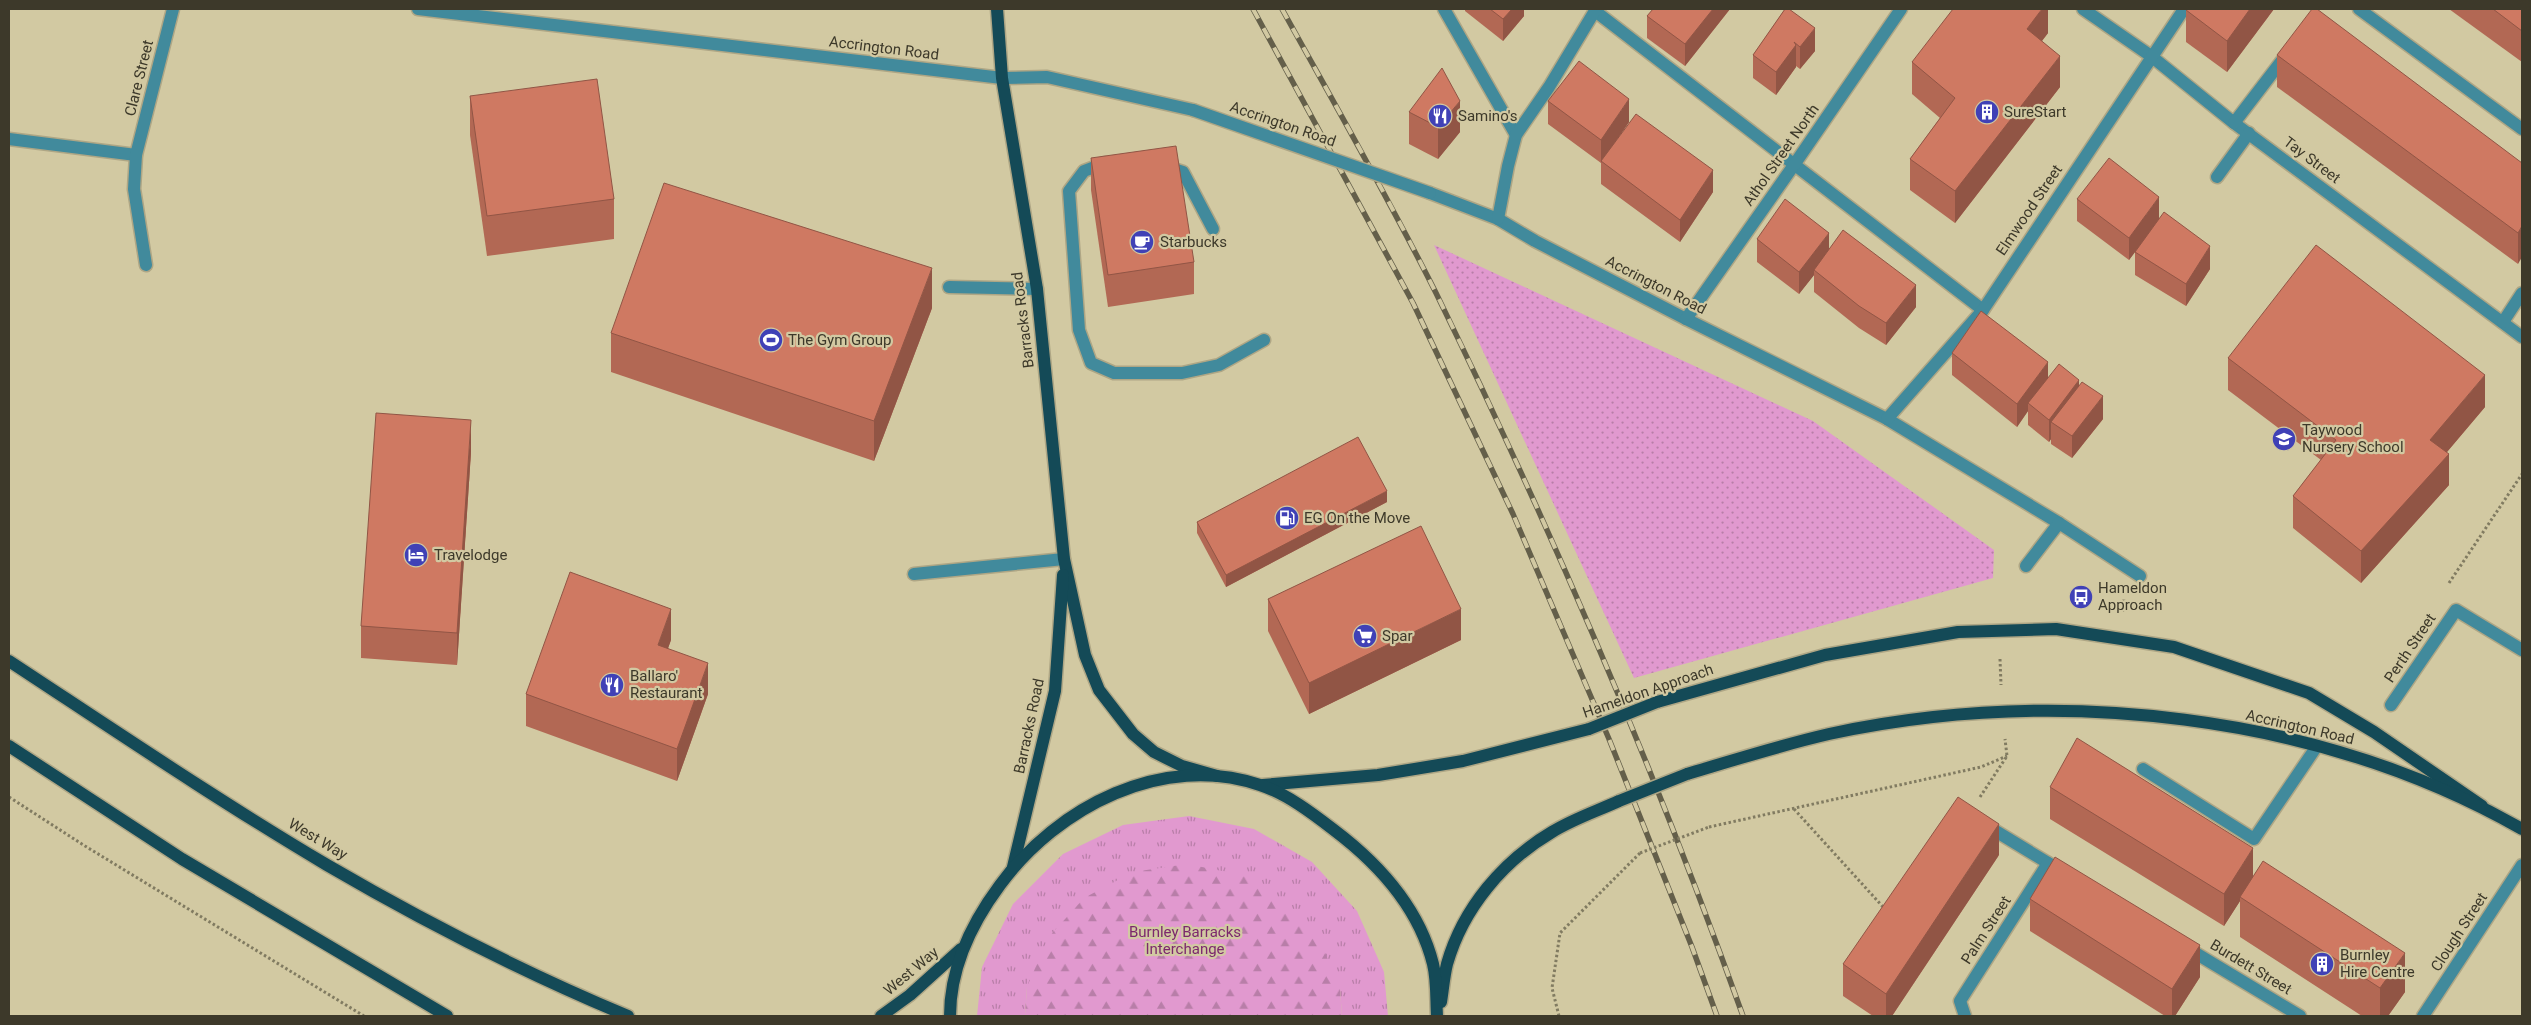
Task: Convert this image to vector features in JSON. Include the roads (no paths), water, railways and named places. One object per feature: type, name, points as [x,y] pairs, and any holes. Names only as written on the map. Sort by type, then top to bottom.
[{"type":"main road","name":"Barracks Road","points":[[997,9],[1002,78],[1037,289],[1064,559],[1085,655],[1099,690],[1133,734],[1154,752],[1182,766],[1217,776]]},
{"type":"main road","name":"Barracks Road","points":[[1013,867],[1056,691],[1064,559]]},
{"type":"main road","name":"Hameldon Approach","points":[[1260,785],[1378,775],[1463,761],[1589,729],[1657,702],[1826,655],[1958,632],[2056,629],[2174,647],[2309,693],[2374,732],[2482,806]]},
{"type":"main road","name":"West Way","points":[[9,661],[206,790],[328,865],[482,948],[628,1016]]},
{"type":"main road","name":"Accrington Road","points":[[1437,1016],[1447,964],[1465,920],[1484,890],[1526,849],[1553,831],[1619,801],[1687,774],[1830,734],[1918,720],[2002,712],[2127,714],[2199,722],[2282,736],[2359,758],[2482,806],[2522,829]]},
{"type":"main road","points":[[9,746],[182,859],[447,1016]]},
{"type":"main road","points":[[950,1016],[950,993],[961,949],[986,904],[1013,867],[1044,836],[1078,811],[1119,790],[1170,779],[1217,776],[1260,785],[1288,798],[1349,841],[1380,869],[1405,901],[1423,932],[1434,966],[1437,1016]]},
{"type":"main road","name":"West Way","points":[[881,1016],[910,995],[961,949]]},
{"type":"street","name":"Clare Street","points":[[146,265],[134,189],[136,155],[173,9]]},
{"type":"street","name":"Accrington Road","points":[[418,9],[1002,78],[1048,77],[1192,110],[1430,193],[1498,219],[1535,241],[1686,319],[1887,419],[2059,523],[2140,576]]},
{"type":"street","points":[[1444,9],[1516,135]]},
{"type":"street","name":"Athol Street North","points":[[1686,319],[1901,9]]},
{"type":"street","name":"Tay Street","points":[[2083,9],[2151,56],[2234,122],[2522,336]]},
{"type":"street","name":"Elmwood Street","points":[[1887,419],[1983,310],[2184,9]]},
{"type":"street","points":[[2359,9],[2522,129]]},
{"type":"street","points":[[1498,219],[1516,135],[1549,87],[1595,10],[1983,310]]},
{"type":"street","points":[[2234,122],[2293,47]]},
{"type":"street","points":[[2217,177],[2249,133]]},
{"type":"street","points":[[9,139],[136,155]]},
{"type":"street","points":[[1120,160],[1113,160],[1084,171],[1070,191],[1078,330],[1090,363],[1114,373],[1182,373],[1219,364],[1264,340]]},
{"type":"street","points":[[1151,162],[1183,172],[1213,229]]},
{"type":"street","points":[[949,287],[1037,289]]},
{"type":"street","points":[[2503,322],[2522,293]]},
{"type":"street","points":[[2026,566],[2059,523]]},
{"type":"street","points":[[914,574],[1064,559]]},
{"type":"street","name":"Perth Street","points":[[2392,705],[2456,610],[2522,650]]},
{"type":"street","points":[[2143,769],[2254,839],[2317,746]]},
{"type":"street","points":[[1970,815],[2073,878]]},
{"type":"street","name":"Palm Street","points":[[1965,1016],[1960,1001],[2048,863]]},
{"type":"street","name":"Clough Street","points":[[2423,1016],[2522,865]]},
{"type":"street","name":"Burdett Street","points":[[2174,940],[2300,1016]]},
{"type":"railway","points":[[1253,9],[1413,303],[1513,514],[1609,739],[1692,947],[1717,1016]]},
{"type":"railway","points":[[1282,9],[1418,257],[1479,381],[1600,650],[1638,741],[1743,1016]]},
{"type":"place","name":"SureStart","points":[[1987,112]]},
{"type":"place","name":"Samino's","points":[[1440,116]]},
{"type":"place","name":"Starbucks","points":[[1142,242]]},
{"type":"place","name":"The Gym Group","points":[[771,340]]},
{"type":"place","name":"Taywood Nursery School","points":[[2284,439]]},
{"type":"place","name":"EG On the Move","points":[[1287,518]]},
{"type":"place","name":"Travelodge","points":[[416,555]]},
{"type":"place","name":"Hameldon Approach","points":[[2081,597]]},
{"type":"place","name":"Spar","points":[[1365,636]]},
{"type":"place","name":"Ballaro' Restaurant","points":[[612,685]]},
{"type":"place","name":"Burnley Hire Centre","points":[[2322,964]]},
{"type":"park label","name":"Burnley Barracks Interchange","points":[[1185,940]]}]
